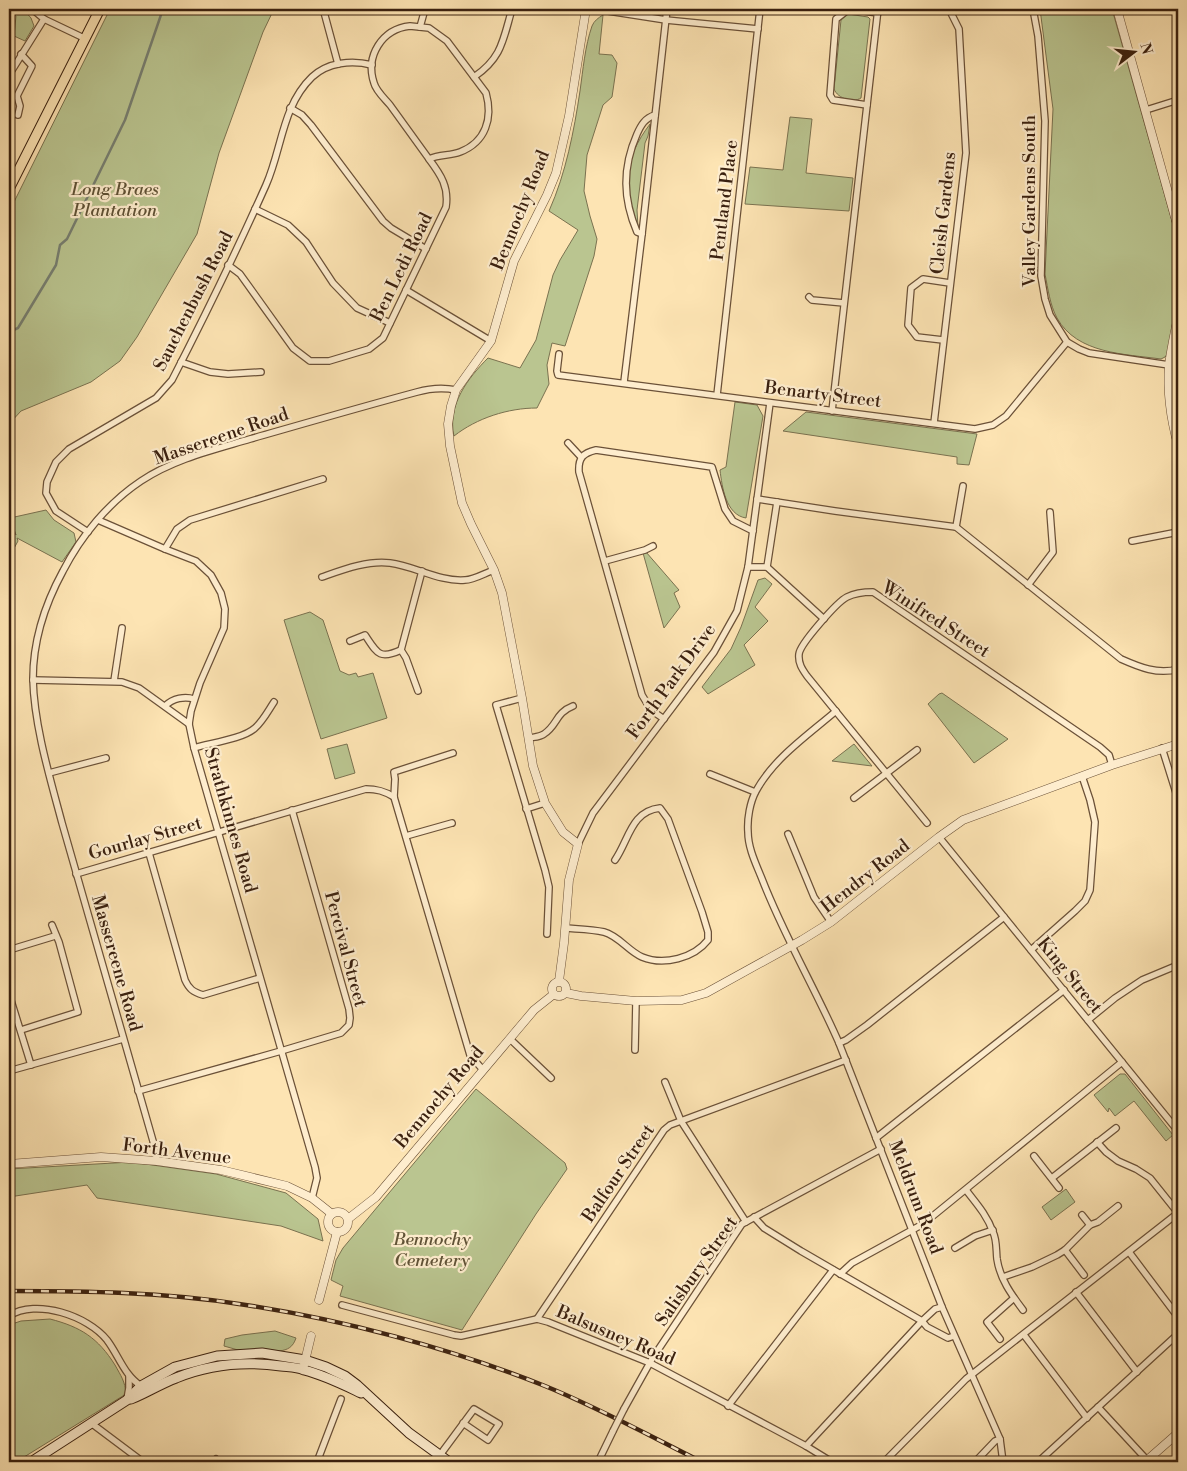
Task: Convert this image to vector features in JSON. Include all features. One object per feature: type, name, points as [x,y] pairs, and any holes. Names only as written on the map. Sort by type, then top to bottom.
[{"type":"main road","points":[[9,190],[100,9]]},
{"type":"main road","points":[[31,1462],[127,1400],[141,1386],[175,1367],[217,1356],[262,1353],[304,1364]]},
{"type":"main road","points":[[127,1400],[145,1394],[174,1378],[212,1367],[238,1363],[304,1364],[326,1367],[345,1376],[357,1385],[409,1433],[450,1462]]},
{"type":"street","points":[[32,9],[44,19],[86,39]]},
{"type":"street","points":[[420,27],[425,9]]},
{"type":"street","points":[[474,77],[492,63],[499,53],[512,9]]},
{"type":"street","name":"Bennochy Road","points":[[578,844],[563,832],[545,803],[533,766],[502,593],[494,570],[462,503],[450,446],[448,424],[456,390],[491,341],[514,261],[556,173],[568,116],[586,9]]},
{"type":"street","points":[[595,9],[666,20],[758,29]]},
{"type":"street","points":[[624,382],[667,9]]},
{"type":"street","name":"Pentland Place","points":[[717,395],[760,9]]},
{"type":"street","points":[[832,411],[878,11],[849,9],[836,19],[830,95],[833,100],[867,105]]},
{"type":"street","name":"Cleish Gardens","points":[[934,423],[966,153],[959,30],[949,9]]},
{"type":"street","name":"Valley Gardens South","points":[[1033,9],[1038,36],[1045,121],[1042,276],[1050,315],[1067,342]]},
{"type":"street","points":[[1117,9],[1178,228]]},
{"type":"street","points":[[324,12],[338,64]]},
{"type":"street","points":[[9,74],[44,19]]},
{"type":"street","points":[[402,27],[429,28],[437,32],[447,41],[486,93],[489,116],[484,132],[472,145],[460,152],[437,155],[429,159],[374,84],[372,65],[378,46],[386,35],[402,27]]},
{"type":"street","points":[[18,115],[20,106],[18,96],[32,66],[21,54]]},
{"type":"street","name":"Sauchenbush Road","points":[[88,532],[56,511],[46,493],[47,482],[56,462],[69,449],[156,398],[172,380],[268,182],[290,108],[298,92],[313,76],[338,64],[350,62],[372,65]]},
{"type":"street","points":[[1146,110],[1178,100]]},
{"type":"street","points":[[290,108],[302,115],[311,125],[383,220],[397,232],[426,249]]},
{"type":"street","points":[[642,234],[637,232],[629,215],[626,185],[628,166],[630,151],[641,127],[648,117],[655,115]]},
{"type":"street","name":"Ben Ledi Road","points":[[228,266],[240,274],[293,348],[310,361],[329,361],[369,349],[382,338],[446,207],[448,198],[442,176],[429,159]]},
{"type":"street","points":[[255,209],[288,225],[306,242],[333,283],[357,308],[390,323]]},
{"type":"street","points":[[943,340],[917,336],[908,325],[911,288],[923,279],[950,282]]},
{"type":"street","points":[[406,290],[491,341]]},
{"type":"street","points":[[809,297],[812,300],[844,303]]},
{"type":"street","points":[[1178,316],[1169,365],[1169,393],[1178,446]]},
{"type":"street","points":[[1067,342],[1090,353],[1169,365]]},
{"type":"street","name":"Benarty Street","points":[[559,354],[558,375],[975,428],[994,425],[1006,416],[1067,342]]},
{"type":"street","points":[[181,362],[210,372],[228,374],[260,372]]},
{"type":"street","name":"Massereene Road","points":[[157,1161],[153,1141],[49,774],[33,680],[34,656],[49,601],[68,560],[98,520],[118,498],[141,481],[168,466],[301,425],[433,388],[456,390]]},
{"type":"street","name":"Forth Park Drive","points":[[578,844],[594,813],[714,652],[737,611],[748,566],[770,402]]},
{"type":"street","points":[[568,443],[581,457]]},
{"type":"street","points":[[664,719],[652,710],[642,695],[579,472],[581,457],[588,452],[596,450],[712,467],[725,509],[733,521],[753,532]]},
{"type":"street","points":[[165,549],[176,529],[190,520],[323,479]]},
{"type":"street","points":[[956,527],[963,486]]},
{"type":"street","points":[[757,498],[835,511],[956,527],[1121,659],[1146,670],[1173,671],[1178,669]]},
{"type":"street","points":[[767,567],[777,502]]},
{"type":"street","points":[[1028,585],[1053,552],[1050,512]]},
{"type":"street","name":"Strathkinnes Road","points":[[98,520],[165,549],[196,560],[212,575],[221,593],[225,609],[224,628],[194,699],[190,724],[194,748],[218,833],[316,1167],[316,1188],[312,1198]]},
{"type":"street","points":[[1132,541],[1178,532]]},
{"type":"street","points":[[605,561],[653,546]]},
{"type":"street","points":[[322,577],[369,564],[389,562],[444,579],[467,580],[494,570]]},
{"type":"street","points":[[748,566],[767,567],[824,619]]},
{"type":"street","points":[[418,691],[406,658],[401,650],[422,571]]},
{"type":"street","name":"Winifred Street","points":[[927,823],[804,672],[799,660],[801,646],[824,619],[844,598],[858,593],[873,592],[1100,747],[1109,755],[1112,765]]},
{"type":"street","points":[[114,681],[122,628]]},
{"type":"street","points":[[350,641],[365,635],[377,652],[383,655],[389,655],[401,650]]},
{"type":"street","points":[[33,680],[114,681],[139,688],[190,724]]},
{"type":"street","points":[[165,706],[170,701],[187,697],[194,699]]},
{"type":"street","points":[[522,698],[496,705],[549,887],[547,934]]},
{"type":"street","points":[[194,748],[243,735],[254,730],[274,702]]},
{"type":"street","points":[[529,738],[546,732],[563,711],[573,706]]},
{"type":"street","name":"Meldrum Road","points":[[836,711],[776,763],[756,792],[749,812],[748,832],[750,848],[774,910],[822,1003],[839,1043],[942,1307],[1000,1439],[1003,1462]]},
{"type":"street","name":"Hendry Road","points":[[566,992],[581,996],[636,1001],[682,1000],[706,993],[831,922],[953,826],[968,818],[1112,765],[1178,744]]},
{"type":"street","points":[[1162,748],[1178,799],[1178,808]]},
{"type":"street","points":[[854,798],[917,750]]},
{"type":"street","points":[[454,753],[391,773],[395,779],[394,797],[470,1055],[483,1070]]},
{"type":"street","points":[[49,774],[106,758]]},
{"type":"street","points":[[710,774],[756,792]]},
{"type":"street","points":[[1031,950],[1085,901],[1090,890],[1095,822],[1082,776]]},
{"type":"street","name":"Gourlay Street","points":[[76,874],[366,789],[384,791],[394,797]]},
{"type":"street","points":[[526,809],[545,803]]},
{"type":"street","points":[[565,928],[604,932],[616,937],[641,956],[658,961],[672,960],[702,948],[708,940],[708,932],[668,819],[660,808],[640,816],[626,838],[616,860]]},
{"type":"street","name":"Percival Street","points":[[138,1091],[281,1052],[341,1033],[349,1025],[350,1009],[292,810]]},
{"type":"street","points":[[406,836],[452,823]]},
{"type":"street","points":[[788,834],[814,897],[831,922]]},
{"type":"street","name":"King Street","points":[[939,837],[1178,1131]]},
{"type":"street","points":[[558,981],[565,984],[567,988],[566,992],[560,996],[554,994],[552,987],[558,981],[570,880],[578,844]]},
{"type":"street","points":[[148,853],[184,980],[189,988],[195,993],[203,995],[260,978]]},
{"type":"street","points":[[1178,877],[1178,892]]},
{"type":"street","points":[[839,1043],[867,1025],[1004,917]]},
{"type":"street","points":[[21,1030],[78,1012],[59,942],[52,925]]},
{"type":"street","points":[[9,950],[55,936]]},
{"type":"street","points":[[1088,1020],[1115,998],[1142,980],[1178,965]]},
{"type":"street","points":[[876,1138],[1064,990]]},
{"type":"street","points":[[9,994],[31,1065]]},
{"type":"street","name":"Bennochy Road","points":[[348,1219],[376,1197],[534,1010],[554,994]]},
{"type":"street","points":[[635,1050],[636,1001]]},
{"type":"street","points":[[510,1038],[551,1078]]},
{"type":"street","points":[[9,1071],[123,1039]]},
{"type":"street","name":"Balfour Street","points":[[537,1319],[664,1130],[670,1125],[846,1060]]},
{"type":"street","points":[[840,1274],[852,1263],[923,1224],[1122,1062]]},
{"type":"street","points":[[665,1082],[681,1121],[744,1223]]},
{"type":"street","points":[[1052,1178],[1116,1128]]},
{"type":"street","points":[[884,1462],[971,1375],[1178,1213],[1150,1178],[1118,1161],[1097,1142]]},
{"type":"street","name":"Salisbury Street","points":[[598,1462],[624,1409],[650,1363],[744,1223],[881,1149]]},
{"type":"street","points":[[1034,1156],[1059,1188]]},
{"type":"street","name":"Forth Avenue","points":[[9,1164],[102,1157],[157,1161],[249,1176],[286,1186],[312,1198],[332,1214]]},
{"type":"street","points":[[966,1190],[987,1216],[993,1230],[998,1261],[1008,1291],[1023,1310]]},
{"type":"street","points":[[1003,1277],[1038,1265],[1065,1250],[1090,1225],[1098,1222],[1118,1206]]},
{"type":"street","points":[[341,1212],[348,1219],[347,1227],[337,1232],[329,1226],[328,1221],[332,1214],[341,1212]]},
{"type":"street","points":[[1082,1215],[1090,1225]]},
{"type":"street","points":[[754,1217],[764,1228],[922,1321],[927,1327],[948,1338],[954,1336]]},
{"type":"street","points":[[955,1248],[975,1236],[993,1230]]},
{"type":"street","points":[[319,1300],[337,1232]]},
{"type":"street","points":[[1065,1250],[1084,1275]]},
{"type":"street","points":[[1129,1252],[1178,1317]]},
{"type":"street","points":[[728,1406],[833,1270]]},
{"type":"street","points":[[1076,1292],[1137,1372]]},
{"type":"street","points":[[1000,1339],[987,1322],[1014,1298]]},
{"type":"street","name":"Balsusney Road","points":[[342,1305],[461,1336],[537,1319],[548,1322],[650,1363],[806,1446],[832,1462]]},
{"type":"street","points":[[806,1446],[922,1321],[935,1309],[942,1307]]},
{"type":"street","points":[[9,1316],[16,1310],[42,1309],[61,1311],[94,1327],[107,1340],[129,1376],[141,1386]]},
{"type":"street","points":[[1038,1462],[1178,1334]]},
{"type":"street","points":[[1024,1335],[1087,1418]]},
{"type":"street","points":[[304,1364],[311,1336]]},
{"type":"street","points":[[127,1400],[129,1376]]},
{"type":"street","points":[[317,1462],[340,1399]]},
{"type":"street","points":[[1098,1408],[1146,1461],[1178,1433]]},
{"type":"street","points":[[440,1455],[474,1409],[499,1424],[488,1440],[463,1424]]},
{"type":"street","points":[[91,1424],[143,1462]]},
{"type":"street","points":[[975,1462],[1000,1439]]},
{"type":"green space","points":[[9,9],[23,9],[31,18],[34,26],[25,41],[14,36],[16,16],[9,14]]},
{"type":"green space","name":"Long Braes Plantation","points":[[110,9],[274,9],[263,32],[219,153],[197,234],[137,337],[120,361],[91,382],[21,411],[9,424],[9,212]]},
{"type":"green space","points":[[1040,9],[1112,9],[1178,242],[1177,305],[1169,352],[1161,359],[1118,353],[1089,345],[1077,339],[1066,330],[1057,318],[1053,308],[1045,274],[1053,109]]},
{"type":"green space","points":[[848,14],[868,17],[870,19],[861,98],[854,100],[842,98],[834,89],[841,20]]},
{"type":"green space","points":[[603,15],[599,54],[612,55],[617,63],[612,97],[603,105],[587,155],[584,191],[597,239],[594,256],[565,346],[552,343],[547,365],[549,384],[537,408],[526,408],[493,415],[473,424],[454,436],[453,425],[456,403],[473,374],[488,358],[520,368],[536,340],[553,275],[578,230],[549,211],[569,152],[584,58],[592,26]]},
{"type":"green space","points":[[790,117],[812,119],[806,173],[853,178],[849,211],[745,204],[750,167],[783,170]]},
{"type":"green space","points":[[650,124],[645,143],[637,210],[638,227],[634,219],[630,200],[629,179],[631,160],[641,137]]},
{"type":"green space","points":[[735,402],[757,405],[763,416],[746,518],[734,512],[726,499],[720,470],[726,467]]},
{"type":"green space","points":[[806,412],[977,434],[969,465],[957,464],[957,457],[783,431]]},
{"type":"green space","points":[[46,510],[54,520],[74,533],[76,542],[62,562],[17,538],[18,541],[12,552],[9,569],[9,521],[16,535],[10,518]]},
{"type":"green space","points":[[646,552],[679,590],[674,593],[680,607],[664,628],[643,553]]},
{"type":"green space","points":[[765,578],[772,584],[755,607],[768,621],[744,645],[755,665],[708,694],[702,687],[731,649],[758,580]]},
{"type":"green space","points":[[310,612],[323,620],[340,671],[349,675],[356,673],[358,677],[373,673],[387,718],[321,739],[284,620]]},
{"type":"green space","points":[[942,693],[1008,739],[974,763],[928,704]]},
{"type":"green space","points":[[347,744],[355,773],[335,779],[327,749]]},
{"type":"green space","points":[[854,744],[872,766],[832,761]]},
{"type":"green space","points":[[1120,1074],[1125,1074],[1173,1135],[1166,1141],[1134,1101],[1115,1116],[1109,1108],[1108,1112],[1094,1095]]},
{"type":"green space","name":"Bennochy Cemetery","points":[[476,1089],[565,1163],[567,1169],[462,1330],[340,1296],[343,1286],[331,1280],[336,1260],[343,1248]]},
{"type":"green space","points":[[131,1162],[216,1174],[286,1193],[318,1219],[323,1241],[281,1226],[97,1198],[87,1185],[9,1197],[9,1169]]},
{"type":"green space","points":[[1066,1189],[1075,1202],[1051,1220],[1042,1207]]},
{"type":"green space","points":[[50,1319],[80,1330],[95,1341],[115,1365],[124,1382],[126,1394],[16,1462],[9,1462],[9,1325],[21,1321]]},
{"type":"green space","points":[[275,1331],[296,1338],[292,1346],[279,1351],[238,1350],[224,1346],[225,1339]]},
{"type":"waterway","points":[[9,332],[18,328],[56,265],[60,245],[67,239],[125,120],[163,9]]},
{"type":"railway","points":[[9,1291],[95,1292],[210,1300],[278,1310],[395,1336],[471,1359],[545,1386],[605,1413],[702,1462]]}]
